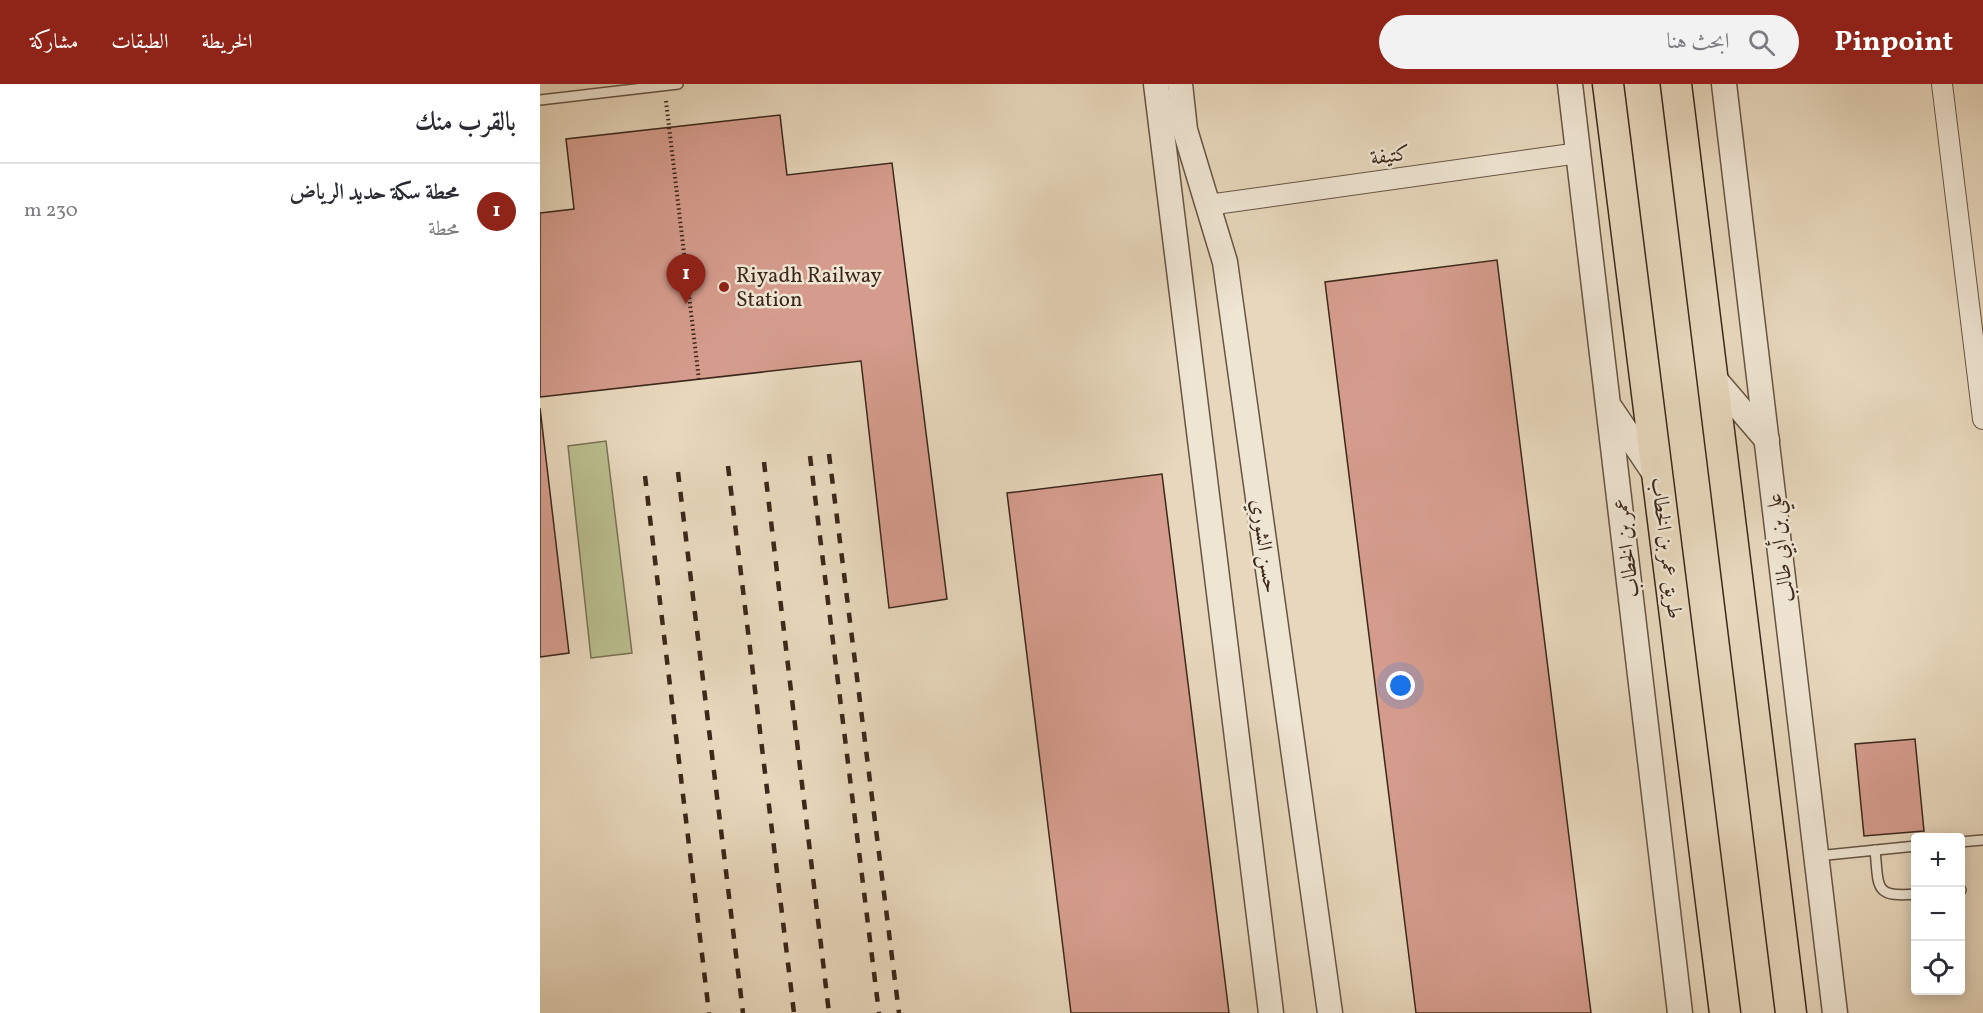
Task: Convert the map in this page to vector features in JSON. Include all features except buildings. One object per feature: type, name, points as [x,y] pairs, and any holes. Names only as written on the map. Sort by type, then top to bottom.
[{"type":"main road","name":"طريق عمر بن الخطاب","points":[[1608,84],[1725,1013]]},
{"type":"main road","points":[[1676,84],[1791,1013]]},
{"type":"street","points":[[1156,84],[1271,1013]]},
{"type":"street","name":"حسن الشوري","points":[[1180,84],[1185,130],[1225,262],[1330,1013]]},
{"type":"street","name":"عمر بن الخطاب","points":[[1570,84],[1680,1013]]},
{"type":"street","name":"علي بن أبي طالب","points":[[1724,84],[1835,1013]]},
{"type":"street","points":[[1942,84],[1983,418]]},
{"type":"street","name":"كتيفة","points":[[1208,205],[1579,153]]},
{"type":"street","points":[[1712,376],[1767,440]]},
{"type":"street","points":[[1609,407],[1659,479]]},
{"type":"lane","points":[[579,84],[581,95]]},
{"type":"lane","points":[[540,100],[678,84]]},
{"type":"lane","points":[[1965,842],[1983,840]]},
{"type":"lane","points":[[1817,856],[1911,846]]},
{"type":"lane","points":[[1875,850],[1879,885],[1883,891],[1897,896],[1911,895]]},
{"type":"path","points":[[664,86],[699,380]]},
{"type":"green space","points":[[606,441],[632,653],[591,658],[568,446]]},
{"type":"railway","points":[[829,454],[899,1013]]},
{"type":"railway","points":[[810,456],[879,1013]]},
{"type":"railway","points":[[764,462],[829,1013]]},
{"type":"railway","points":[[728,466],[794,1013]]},
{"type":"railway","points":[[678,472],[743,1013]]},
{"type":"railway","points":[[645,476],[709,1013]]},
{"type":"place","name":"Riyadh Railway Station","points":[[724,287]]},
{"type":"place","name":"محطة سكة حديد الرياض","points":[[686,304]]}]
